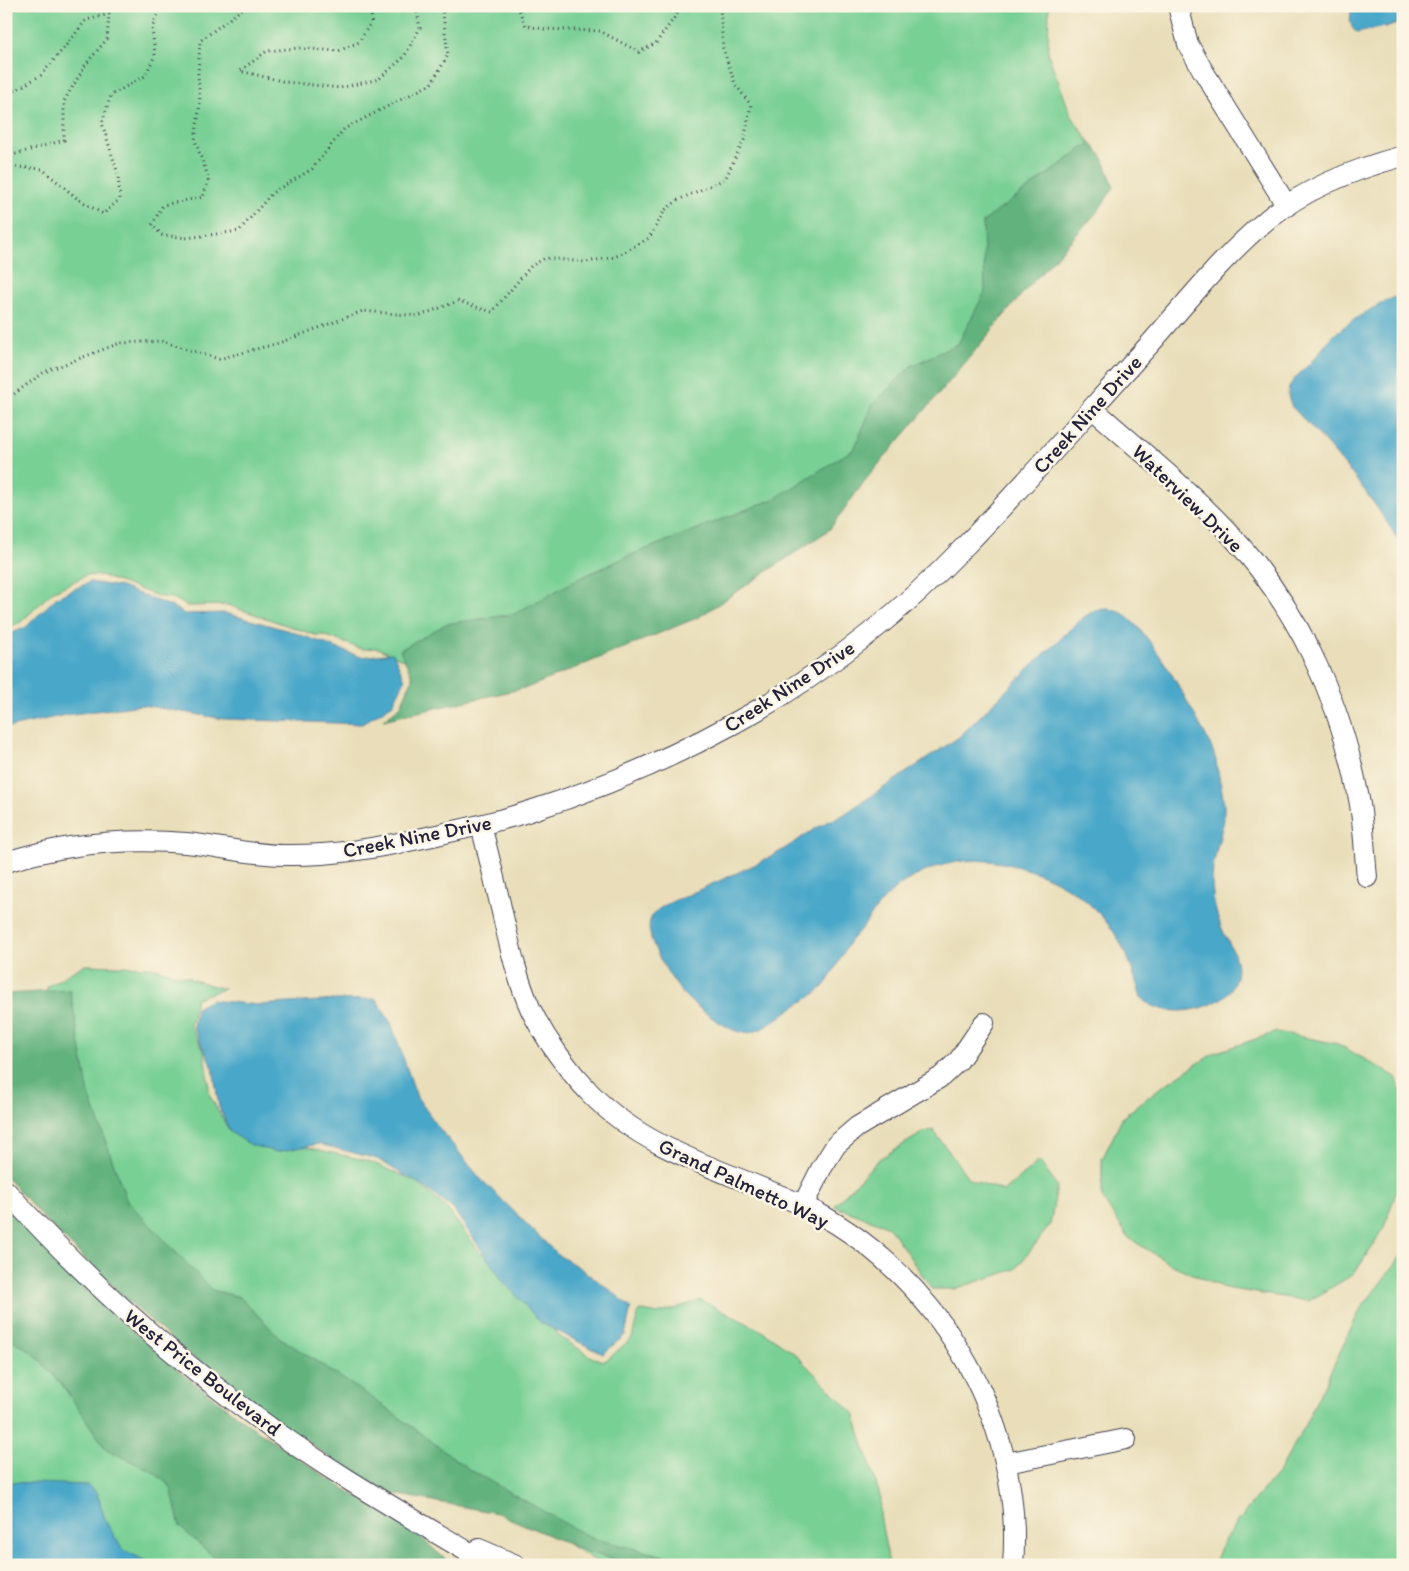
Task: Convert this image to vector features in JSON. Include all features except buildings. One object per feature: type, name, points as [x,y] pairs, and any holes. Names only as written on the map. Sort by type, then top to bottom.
[{"type":"street","points":[[1178,6],[1188,44],[1202,70],[1287,206]]},
{"type":"street","name":"Creek Nine Drive","points":[[6,862],[53,850],[92,843],[185,843],[264,854],[316,855],[391,844],[482,825],[566,799],[643,768],[732,725],[772,702],[853,646],[927,584],[988,522],[1215,270],[1270,218],[1335,178],[1403,156]]},
{"type":"street","name":"Waterview Drive","points":[[1092,408],[1224,528],[1264,576],[1293,620],[1317,665],[1345,738],[1359,796],[1367,877]]},
{"type":"street","name":"Grand Palmetto Way","points":[[482,825],[513,957],[526,998],[550,1043],[570,1070],[603,1106],[625,1124],[648,1139],[683,1156],[803,1205],[850,1234],[880,1256],[932,1310],[954,1340],[971,1369],[986,1401],[1006,1463],[1013,1518],[1013,1565]]},
{"type":"street","points":[[803,1205],[836,1144],[857,1127],[941,1077],[960,1060],[984,1023]]},
{"type":"street","name":"West Price Boulevard","points":[[6,1192],[121,1308],[185,1364],[253,1416],[327,1466],[490,1565]]},
{"type":"street","points":[[1006,1463],[1126,1439]]},
{"type":"street","name":"West Price Boulevard","points":[[422,1524],[516,1565]]},
{"type":"path","points":[[6,14],[19,6]]},
{"type":"path","points":[[6,166],[42,170],[78,198],[103,214],[120,199],[118,174],[102,123],[111,95],[145,76],[155,56],[152,28],[161,6]]},
{"type":"path","points":[[246,6],[200,40],[198,74],[200,103],[195,141],[209,179],[203,197],[163,205],[152,224],[162,235],[186,238],[239,232],[272,193],[312,168],[344,129],[431,84],[448,55],[442,6]]},
{"type":"path","points":[[372,6],[371,22],[359,42],[338,51],[299,48],[267,51],[240,71],[286,82],[340,88],[380,79],[404,58],[420,28],[416,6]]},
{"type":"path","points":[[517,6],[526,26],[544,29],[600,31],[639,52],[656,43],[680,10],[686,6]]},
{"type":"path","points":[[6,400],[44,372],[120,342],[161,341],[219,359],[278,343],[363,311],[419,316],[458,301],[492,312],[531,266],[545,258],[586,262],[615,257],[649,238],[664,210],[678,200],[726,179],[744,140],[751,105],[735,84],[723,48],[720,8],[715,6]]},
{"type":"path","points":[[6,96],[41,75],[86,20],[109,14],[107,39],[86,64],[64,101],[64,140],[6,157]]},
{"type":"green space","points":[[6,6],[1049,6],[1048,54],[1071,115],[1090,143],[1018,196],[973,335],[854,449],[818,472],[740,531],[412,663],[377,648],[362,649],[228,605],[187,606],[173,598],[161,597],[102,576],[87,575],[52,592],[21,622],[6,628]]},
{"type":"green space","points":[[1087,138],[1103,158],[1114,187],[1098,211],[1022,294],[867,478],[829,530],[699,617],[529,687],[383,720],[400,707],[412,680],[400,650],[446,624],[514,614],[578,579],[626,557],[776,498],[854,449],[873,404],[911,366],[958,344],[985,292],[983,222],[1090,143]]},
{"type":"green space","points":[[84,965],[152,967],[224,989],[196,998],[190,1026],[204,1051],[210,1096],[229,1130],[369,1161],[417,1182],[446,1208],[477,1248],[530,1302],[560,1337],[594,1358],[604,1361],[608,1359],[632,1338],[639,1310],[658,1314],[701,1300],[764,1332],[794,1353],[854,1413],[881,1499],[880,1515],[889,1565],[603,1565],[529,1521],[53,1177],[34,1033],[48,986]]},
{"type":"green space","points":[[70,990],[89,1095],[127,1201],[212,1290],[240,1297],[279,1337],[380,1403],[470,1470],[591,1538],[676,1559],[685,1565],[636,1565],[587,1552],[497,1513],[389,1493],[340,1464],[259,1409],[191,1356],[127,1300],[47,1222],[6,1177],[6,994]]},
{"type":"green space","points":[[1277,1032],[1338,1044],[1396,1077],[1403,1098],[1402,1175],[1383,1230],[1354,1274],[1309,1301],[1225,1288],[1170,1264],[1129,1238],[1102,1198],[1102,1159],[1123,1117],[1157,1090],[1214,1053]]},
{"type":"green space","points":[[933,1130],[969,1179],[1004,1191],[1039,1161],[1057,1186],[1050,1225],[1016,1269],[954,1289],[932,1289],[889,1227],[834,1206],[879,1159],[924,1132]]},
{"type":"green space","points":[[6,1206],[114,1315],[179,1371],[248,1424],[329,1479],[412,1530],[452,1565],[223,1565],[180,1527],[171,1487],[155,1473],[106,1449],[63,1386],[34,1354],[6,1335]]},
{"type":"green space","points":[[1403,1254],[1403,1565],[1212,1565],[1223,1542],[1255,1499],[1279,1472],[1302,1431],[1361,1308]]},
{"type":"green space","points":[[6,1325],[251,1565],[6,1565]]},
{"type":"water","points":[[1352,6],[1403,6],[1403,23],[1357,33],[1351,24]]},
{"type":"water","points":[[1403,294],[1403,548],[1352,474],[1292,407],[1288,393],[1293,381],[1337,332],[1375,307]]},
{"type":"water","points":[[90,582],[121,587],[173,607],[184,614],[225,613],[290,631],[361,657],[393,653],[405,680],[393,704],[362,724],[224,719],[142,705],[65,715],[6,728],[6,635],[25,628],[57,597]]},
{"type":"water","points":[[1107,609],[1128,617],[1157,651],[1209,741],[1216,759],[1224,805],[1224,816],[1213,870],[1214,904],[1237,964],[1236,977],[1228,993],[1220,1000],[1209,1005],[1184,1011],[1172,1011],[1149,1004],[1141,997],[1128,958],[1114,932],[1105,920],[1083,899],[1044,875],[1000,863],[972,860],[946,864],[932,869],[897,887],[850,941],[826,984],[759,1030],[748,1033],[723,1025],[683,994],[660,959],[651,938],[650,921],[660,908],[770,857],[821,825],[840,817],[959,737],[1084,617],[1095,610]]},
{"type":"water","points":[[376,999],[391,1023],[417,1097],[439,1128],[480,1178],[558,1255],[580,1268],[631,1308],[625,1335],[603,1354],[541,1323],[503,1281],[453,1209],[423,1186],[377,1159],[319,1144],[276,1152],[251,1145],[230,1132],[219,1107],[213,1068],[193,1027],[196,1008],[211,1000],[258,1005]]},
{"type":"water","points":[[6,1482],[87,1485],[97,1493],[106,1522],[122,1549],[154,1565],[6,1565]]}]
